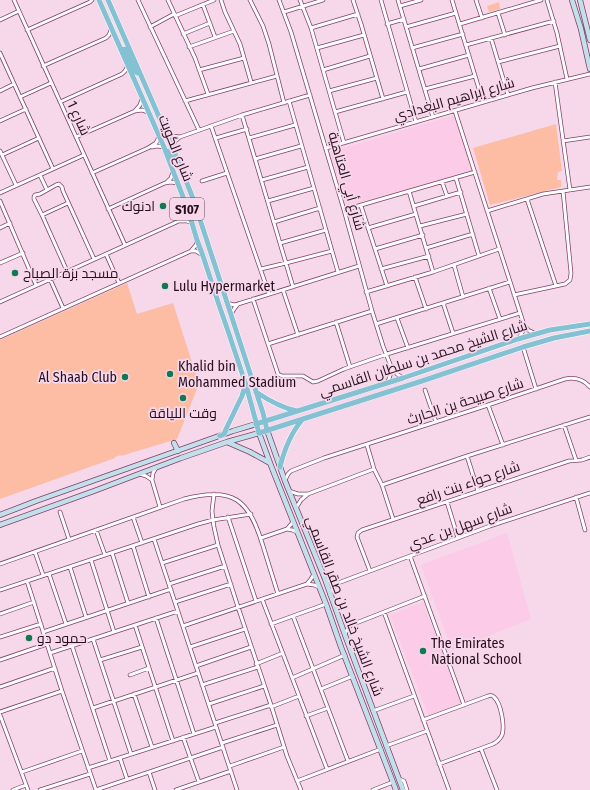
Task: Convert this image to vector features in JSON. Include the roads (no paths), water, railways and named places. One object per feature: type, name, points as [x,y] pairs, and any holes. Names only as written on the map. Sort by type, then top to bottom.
[{"type":"main road","name":"شارع الكويت","points":[[108,0],[167,134],[199,215],[267,430]]},
{"type":"main road","points":[[572,0],[581,29],[590,69]]},
{"type":"main road","points":[[580,0],[590,40]]},
{"type":"main road","name":"شارع الكويت","points":[[100,2],[164,147],[188,210],[246,385],[259,433]]},
{"type":"main road","points":[[574,8],[580,18],[584,18]]},
{"type":"main road","points":[[121,50],[126,50],[133,66],[143,79]]},
{"type":"main road","points":[[164,147],[173,160],[177,158]]},
{"type":"main road","name":"شارع الشيخ محمد بن سلطان القاسمي","points":[[256,424],[388,383],[518,339],[589,323]]},
{"type":"main road","name":"شارع الشيخ محمد بن سلطان القاسمي","points":[[259,433],[523,347],[554,338],[589,332]]},
{"type":"main road","points":[[220,436],[224,434],[246,385]]},
{"type":"main road","points":[[256,392],[282,407],[298,412]]},
{"type":"main road","points":[[280,467],[294,430],[302,418]]},
{"type":"main road","points":[[0,516],[256,424]]},
{"type":"main road","name":"شارع الشيخ خالد بن صقر القاسمي","points":[[267,430],[284,481],[325,579],[403,790]]},
{"type":"main road","points":[[0,525],[94,492],[156,467],[227,442],[259,433]]},
{"type":"main road","name":"شارع الشيخ خالد بن صقر القاسمي","points":[[259,433],[320,588],[396,790]]},
{"type":"main road","points":[[227,442],[270,463]]},
{"type":"main road","points":[[174,443],[178,451]]},
{"type":"main road","points":[[341,647],[343,644],[346,644],[352,655]]},
{"type":"street","name":"شارع 1","points":[[14,0],[125,245]]},
{"type":"street","points":[[138,0],[199,130]]},
{"type":"street","points":[[168,0],[190,46],[208,94]]},
{"type":"street","points":[[150,27],[175,15],[214,0]]},
{"type":"street","points":[[221,0],[244,58],[251,82]]},
{"type":"street","points":[[250,0],[266,35],[284,103]]},
{"type":"street","name":"شارع أبي العتاهية","points":[[279,0],[326,148],[366,292],[392,369]]},
{"type":"street","points":[[300,0],[311,28],[344,143]]},
{"type":"street","points":[[284,12],[323,0]]},
{"type":"street","points":[[353,0],[382,99]]},
{"type":"street","points":[[381,0],[416,122]]},
{"type":"street","points":[[398,0],[433,117]]},
{"type":"street","points":[[400,6],[421,0]]},
{"type":"street","points":[[452,0],[483,102]]},
{"type":"street","points":[[476,0],[482,18]]},
{"type":"street","points":[[520,0],[522,6]]},
{"type":"street","points":[[460,24],[541,0]]},
{"type":"street","points":[[547,0],[554,21],[567,79]]},
{"type":"street","points":[[27,30],[91,1],[100,2]]},
{"type":"street","points":[[203,5],[215,38]]},
{"type":"street","points":[[0,20],[19,11]]},
{"type":"street","points":[[406,27],[456,13]]},
{"type":"street","points":[[498,13],[505,35]]},
{"type":"street","points":[[311,28],[358,14]]},
{"type":"street","points":[[388,24],[404,19]]},
{"type":"street","points":[[466,45],[554,21]]},
{"type":"street","points":[[183,34],[210,23]]},
{"type":"street","points":[[43,66],[106,38],[110,34],[112,28]]},
{"type":"street","points":[[190,46],[234,31]]},
{"type":"street","points":[[412,48],[463,34]]},
{"type":"street","points":[[317,48],[364,35]]},
{"type":"street","points":[[106,38],[117,40]]},
{"type":"street","points":[[492,38],[508,95]]},
{"type":"street","points":[[498,62],[560,46]]},
{"type":"street","points":[[0,54],[53,169]]},
{"type":"street","points":[[419,69],[469,55]]},
{"type":"street","points":[[323,70],[370,56]]},
{"type":"street","points":[[200,70],[244,58]]},
{"type":"street","points":[[122,74],[128,66]]},
{"type":"street","points":[[60,102],[122,74],[132,76]]},
{"type":"street","name":"شارع إبراهيم البغدادي","points":[[326,148],[483,102],[590,74]]},
{"type":"street","points":[[185,100],[277,76]]},
{"type":"street","points":[[425,90],[475,76]]},
{"type":"street","points":[[329,91],[376,78]]},
{"type":"street","points":[[555,82],[570,190]]},
{"type":"street","points":[[20,97],[51,83]]},
{"type":"street","points":[[0,91],[14,84]]},
{"type":"street","points":[[335,112],[407,92]]},
{"type":"street","points":[[172,147],[175,141],[180,137],[310,95]]},
{"type":"street","points":[[135,111],[143,98]]},
{"type":"street","points":[[289,101],[338,272]]},
{"type":"street","points":[[0,121],[26,109]]},
{"type":"street","points":[[76,137],[135,111],[142,110],[149,112]]},
{"type":"street","points":[[455,111],[524,325],[530,332],[536,334]]},
{"type":"street","points":[[242,116],[293,287]]},
{"type":"street","points":[[249,138],[295,125]]},
{"type":"street","points":[[211,126],[269,294]]},
{"type":"street","points":[[216,138],[246,129]]},
{"type":"street","points":[[167,134],[180,137]]},
{"type":"street","points":[[92,173],[148,148],[156,143],[159,137]]},
{"type":"street","points":[[563,141],[590,137]]},
{"type":"street","points":[[2,155],[39,138]]},
{"type":"street","points":[[148,148],[157,146],[164,147]]},
{"type":"street","points":[[255,159],[301,146]]},
{"type":"street","points":[[0,151],[16,185]]},
{"type":"street","points":[[0,193],[84,155]]},
{"type":"street","points":[[262,180],[308,167]]},
{"type":"street","points":[[108,209],[165,183],[171,178],[173,172]]},
{"type":"street","points":[[202,181],[227,172]]},
{"type":"street","points":[[344,210],[475,172]]},
{"type":"street","points":[[40,175],[47,190]]},
{"type":"street","points":[[456,178],[479,256]]},
{"type":"street","points":[[442,182],[446,196]]},
{"type":"street","points":[[165,183],[177,183]]},
{"type":"street","points":[[67,271],[34,200],[36,194],[40,194],[58,184],[62,187],[94,259]]},
{"type":"street","points":[[487,212],[543,194],[590,187]]},
{"type":"street","points":[[268,202],[314,188]]},
{"type":"street","points":[[409,191],[434,272]]},
{"type":"street","points":[[514,295],[556,286],[567,283],[570,280],[572,275],[563,191]]},
{"type":"street","points":[[414,206],[460,192]]},
{"type":"street","points":[[527,199],[556,286]]},
{"type":"street","points":[[0,201],[36,285]]},
{"type":"street","points":[[42,215],[68,203]]},
{"type":"street","points":[[361,206],[387,286]]},
{"type":"street","points":[[274,222],[320,208]]},
{"type":"street","points":[[0,302],[179,221],[188,210]]},
{"type":"street","points":[[368,228],[416,214]]},
{"type":"street","points":[[420,226],[467,214]]},
{"type":"street","points":[[179,221],[192,223]]},
{"type":"street","points":[[0,228],[10,223]]},
{"type":"street","points":[[280,243],[326,230]]},
{"type":"street","points":[[426,248],[473,234]]},
{"type":"street","points":[[375,249],[423,235]]},
{"type":"street","points":[[0,337],[191,251],[197,243],[197,240]]},
{"type":"street","points":[[366,292],[434,272],[499,249]]},
{"type":"street","points":[[191,251],[196,251],[203,256]]},
{"type":"street","points":[[261,269],[332,251]]},
{"type":"street","points":[[0,263],[23,253]]},
{"type":"street","points":[[106,254],[119,283]]},
{"type":"street","points":[[381,269],[429,256]]},
{"type":"street","points":[[454,265],[463,296]]},
{"type":"street","points":[[227,303],[234,305],[238,304],[359,266]]},
{"type":"street","points":[[415,277],[426,308]]},
{"type":"street","points":[[50,279],[63,308]]},
{"type":"street","points":[[376,324],[510,282]]},
{"type":"street","points":[[489,288],[500,319]]},
{"type":"street","points":[[283,290],[298,335]]},
{"type":"street","points":[[254,299],[277,372],[280,376],[305,377],[310,382],[315,382],[350,367],[387,354],[520,313]]},
{"type":"street","points":[[443,303],[454,333]]},
{"type":"street","points":[[231,314],[238,304]]},
{"type":"street","points":[[268,344],[372,311]]},
{"type":"street","points":[[397,318],[408,348]]},
{"type":"street","points":[[336,322],[350,367]]},
{"type":"street","points":[[518,339],[522,334],[524,325]]},
{"type":"street","points":[[523,347],[536,389]]},
{"type":"street","points":[[388,383],[392,369],[403,378]]},
{"type":"street","name":"شارع صبيحة بن الحارث","points":[[284,481],[288,474],[293,470],[324,458],[347,452],[570,378],[580,379],[589,386]]},
{"type":"street","points":[[425,390],[436,422]]},
{"type":"street","points":[[488,406],[503,445]]},
{"type":"street","points":[[382,485],[590,417]]},
{"type":"street","points":[[564,425],[576,460]]},
{"type":"street","points":[[367,445],[374,469],[382,485],[393,519]]},
{"type":"street","points":[[467,456],[478,491]]},
{"type":"street","name":"شارع حواء بنت رافع","points":[[370,571],[357,536],[362,530],[568,461],[590,457]]},
{"type":"street","points":[[156,467],[152,480],[160,507]]},
{"type":"street","points":[[288,491],[298,494],[308,494],[374,469]]},
{"type":"street","points":[[140,474],[152,480]]},
{"type":"street","name":"شارع سهل بن عدي","points":[[338,583],[510,519],[590,493]]},
{"type":"street","points":[[0,564],[191,497],[206,494],[227,495],[243,504],[251,514],[257,526],[278,594]]},
{"type":"street","points":[[214,494],[212,511],[218,545],[284,747],[301,790]]},
{"type":"street","points":[[296,508],[308,494]]},
{"type":"street","points":[[576,497],[585,530]]},
{"type":"street","points":[[447,502],[458,538]]},
{"type":"street","points":[[60,512],[70,539]]},
{"type":"street","points":[[0,590],[183,529],[213,520],[251,514]]},
{"type":"street","points":[[133,517],[142,543]]},
{"type":"street","points":[[228,517],[256,601]]},
{"type":"street","points":[[261,538],[286,529],[293,522]]},
{"type":"street","points":[[286,529],[297,532]]},
{"type":"street","points":[[96,530],[105,555]]},
{"type":"street","points":[[154,539],[237,790]]},
{"type":"street","points":[[162,563],[218,545]]},
{"type":"street","points":[[132,546],[149,596]]},
{"type":"street","points":[[35,552],[43,575]]},
{"type":"street","points":[[112,553],[128,603]]},
{"type":"street","points":[[410,556],[464,705]]},
{"type":"street","points":[[91,560],[114,632]]},
{"type":"street","points":[[169,584],[225,566]]},
{"type":"street","points":[[70,567],[86,617]]},
{"type":"street","points":[[49,574],[66,624]]},
{"type":"street","points":[[307,584],[314,574]]},
{"type":"street","points":[[325,579],[338,583]]},
{"type":"street","points":[[27,581],[62,691],[96,790],[223,748]]},
{"type":"street","points":[[330,595],[333,588],[338,583]]},
{"type":"street","points":[[175,602],[231,584]]},
{"type":"street","points":[[183,626],[307,584],[320,588]]},
{"type":"street","points":[[43,632],[171,589]]},
{"type":"street","points":[[345,635],[351,625],[425,596]]},
{"type":"street","points":[[262,599],[326,769]]},
{"type":"street","points":[[0,614],[34,602]]},
{"type":"street","points":[[272,624],[326,604]]},
{"type":"street","points":[[50,653],[178,611]]},
{"type":"street","points":[[384,612],[449,790]]},
{"type":"street","points":[[293,616],[348,761]]},
{"type":"street","points":[[156,618],[194,734]]},
{"type":"street","points":[[340,622],[351,625]]},
{"type":"street","points":[[0,637],[41,624]]},
{"type":"street","points":[[135,625],[173,741]]},
{"type":"street","points":[[190,646],[245,629]]},
{"type":"street","points":[[93,639],[131,754]]},
{"type":"street","points":[[0,660],[47,644]]},
{"type":"street","points":[[72,646],[110,761]]},
{"type":"street","points":[[100,660],[142,647]]},
{"type":"street","points":[[196,666],[251,647]]},
{"type":"street","points":[[202,685],[257,666],[283,653]]},
{"type":"street","points":[[292,678],[345,656]]},
{"type":"street","points":[[0,687],[55,668]]},
{"type":"street","points":[[130,675],[149,668]]},
{"type":"street","points":[[93,708],[198,673]]},
{"type":"street","points":[[321,689],[353,676]]},
{"type":"street","points":[[208,704],[264,686]]},
{"type":"street","points":[[28,790],[0,714],[62,691]]},
{"type":"street","points":[[134,694],[152,747]]},
{"type":"street","points":[[88,768],[194,734],[299,696]]},
{"type":"street","points":[[373,711],[414,696]]},
{"type":"street","points":[[423,720],[488,696],[493,696],[496,699],[502,721],[502,732],[499,739],[496,742],[439,764]]},
{"type":"street","points":[[306,716],[328,708]]},
{"type":"street","points":[[222,743],[277,725]]},
{"type":"street","points":[[386,746],[427,731]]},
{"type":"street","points":[[183,737],[199,782]]},
{"type":"street","points":[[230,766],[284,747]]},
{"type":"street","points":[[480,748],[497,790]]},
{"type":"street","points":[[297,780],[381,749]]},
{"type":"street","points":[[22,772],[82,751]]},
{"type":"street","points":[[120,758],[127,779]]},
{"type":"street","points":[[177,790],[231,771]]},
{"type":"street","points":[[149,772],[155,790]]},
{"type":"street","points":[[40,790],[90,774]]},
{"type":"street","points":[[399,779],[404,781],[407,790]]},
{"type":"street","points":[[373,790],[393,782]]},
{"type":"street","points":[[13,790],[26,785]]},
{"type":"place","name":"ادنوك","points":[[163,206]]},
{"type":"place","name":"مسجد بزة الصباح","points":[[15,273]]},
{"type":"place","name":"Lulu Hypermarket","points":[[165,286]]},
{"type":"place","name":"Khalid bin Mohammed Stadium","points":[[170,374]]},
{"type":"place","name":"Al Shaab Club","points":[[125,377]]},
{"type":"place","name":"وقت اللياقة","points":[[183,398]]},
{"type":"place","name":"حمود دو","points":[[29,638]]},
{"type":"place","name":"The Emirates National School","points":[[423,651]]}]
